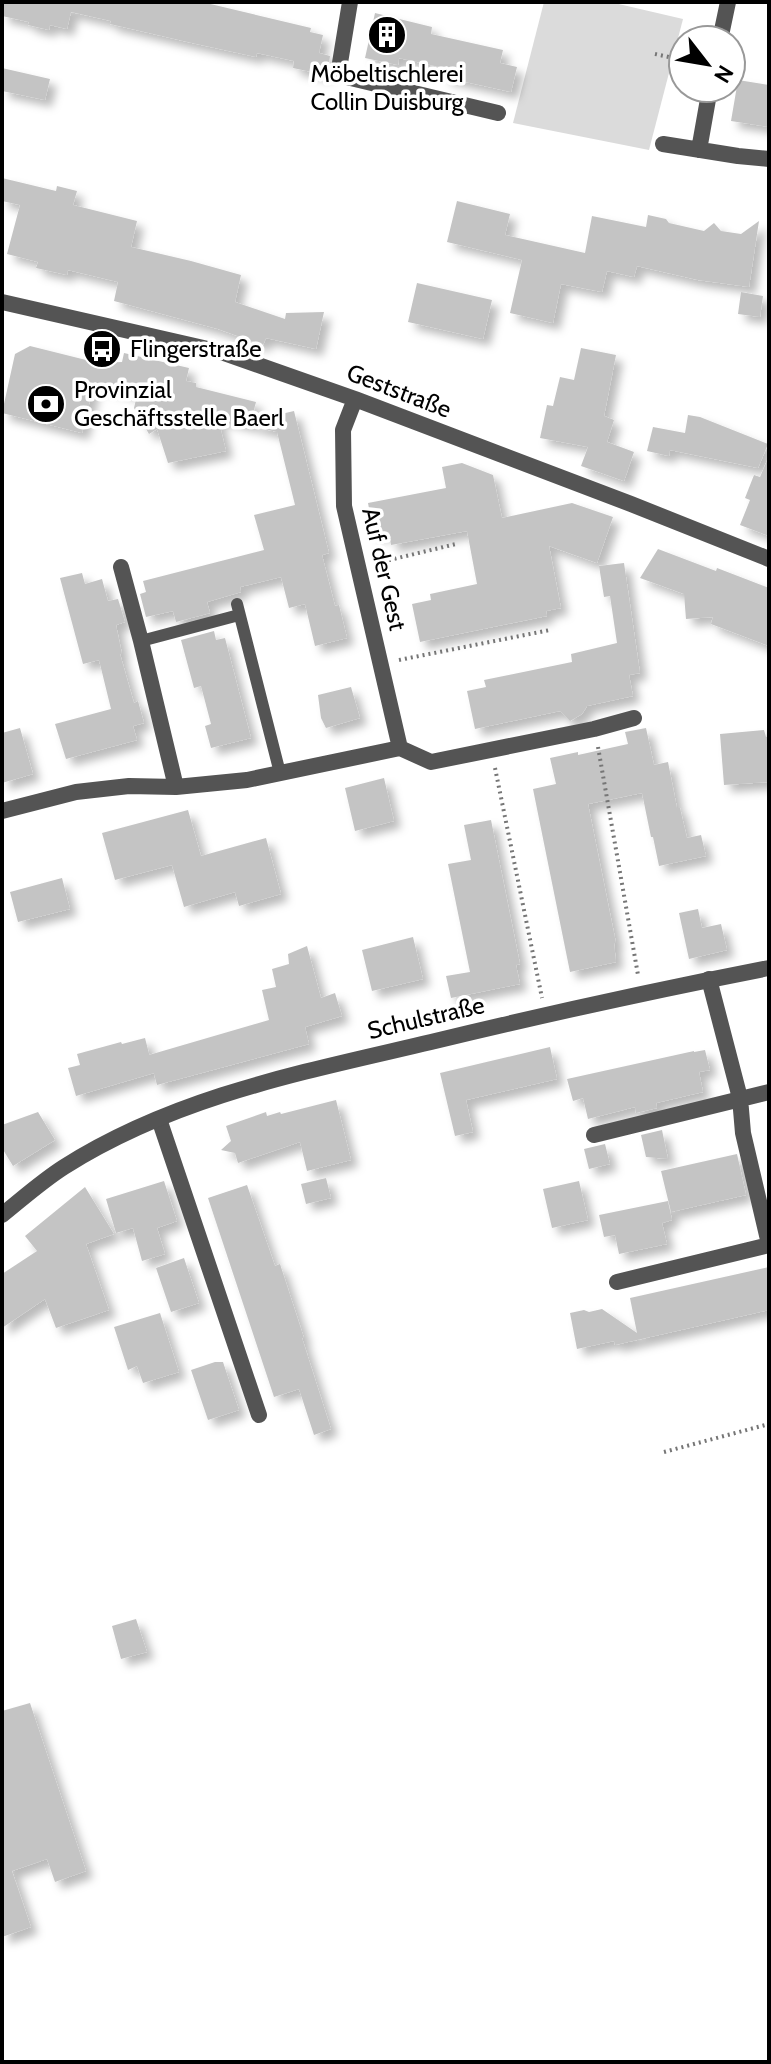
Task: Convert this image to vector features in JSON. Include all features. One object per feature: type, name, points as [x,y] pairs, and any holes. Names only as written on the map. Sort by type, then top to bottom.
[{"type":"street","points":[[723,24],[728,2]]},
{"type":"street","points":[[345,3],[338,75],[498,113]]},
{"type":"street","points":[[699,150],[707,104]]},
{"type":"street","points":[[663,144],[769,159]]},
{"type":"street","name":"Geststraße","points":[[2,302],[221,352],[355,399],[769,559]]},
{"type":"street","name":"Auf der Gest","points":[[355,399],[343,430],[344,506],[400,748]]},
{"type":"street","points":[[121,567],[176,787]]},
{"type":"street","points":[[2,811],[76,792],[247,780],[400,748],[431,762],[634,718]]},
{"type":"street","name":"Schulstraße","points":[[2,1215],[62,1168],[110,1140],[194,1103],[273,1079],[545,1014],[769,968]]},
{"type":"street","points":[[617,1282],[769,1245],[743,1133],[740,1098],[709,979]]},
{"type":"street","points":[[594,1135],[769,1092]]},
{"type":"street","points":[[159,1119],[259,1415]]},
{"type":"lane","points":[[141,641],[238,610],[280,773]]},
{"type":"path","points":[[655,54],[667,57]]},
{"type":"path","points":[[358,568],[456,544]]},
{"type":"path","points":[[381,664],[550,630]]},
{"type":"path","points":[[594,729],[641,993]]},
{"type":"path","points":[[492,750],[545,1014]]},
{"type":"path","points":[[664,1452],[769,1424]]},
{"type":"shaded area","points":[[544,2],[610,2],[683,19],[682,24],[667,24],[667,81],[649,150],[513,123]]},
{"type":"building","points":[[2,2],[202,2],[311,28],[310,32],[323,35],[319,53],[330,56],[329,63],[326,75],[293,68],[294,61],[257,53],[256,57],[192,43],[71,12],[67,29],[50,25],[49,30],[2,16]]},
{"type":"building","points":[[375,13],[432,27],[431,34],[503,50],[500,63],[517,67],[511,92],[443,77],[444,68],[399,58],[398,65],[365,58]]},
{"type":"building","points":[[2,68],[50,79],[45,100],[2,91]]},
{"type":"building","points":[[747,81],[769,85],[769,127],[731,121],[734,104],[747,104]]},
{"type":"building","points":[[2,178],[56,191],[57,186],[77,191],[73,205],[137,221],[131,247],[241,275],[235,302],[285,319],[286,313],[324,312],[316,349],[266,338],[263,345],[218,329],[114,301],[118,282],[68,270],[67,275],[36,268],[38,262],[7,254],[20,205],[2,201]]},
{"type":"building","points":[[457,201],[510,214],[505,235],[585,253],[592,216],[646,227],[648,215],[704,231],[714,223],[721,231],[741,234],[759,221],[749,287],[698,280],[637,266],[634,277],[607,271],[602,292],[561,284],[553,323],[510,313],[522,260],[447,242]]},
{"type":"building","points":[[417,283],[492,300],[483,339],[408,322]]},
{"type":"building","points":[[741,292],[763,296],[760,317],[738,314]]},
{"type":"building","points":[[30,346],[98,363],[122,362],[124,353],[189,368],[186,381],[196,383],[196,387],[256,402],[251,421],[294,411],[329,553],[322,555],[347,638],[315,646],[305,604],[289,608],[281,577],[240,587],[241,592],[207,602],[210,613],[176,622],[173,611],[146,617],[140,594],[146,592],[143,581],[264,550],[254,515],[295,505],[277,432],[218,418],[226,451],[168,463],[157,429],[149,434],[134,408],[137,395],[94,384],[82,433],[2,413],[15,354]]},
{"type":"building","points":[[581,348],[616,355],[604,416],[614,420],[607,442],[634,452],[624,481],[581,466],[588,447],[540,438],[547,405],[553,406],[560,377],[574,380]]},
{"type":"building","points":[[688,415],[768,444],[758,468],[670,450],[669,456],[647,451],[653,427],[685,433]]},
{"type":"building","points":[[769,456],[769,536],[740,525],[750,500],[745,498],[754,475],[760,477]]},
{"type":"building","points":[[462,463],[493,475],[502,518],[572,503],[613,517],[597,563],[549,546],[561,608],[546,611],[547,616],[420,642],[412,604],[431,600],[430,594],[477,584],[467,531],[391,545],[389,532],[374,536],[368,503],[446,488],[442,467]]},
{"type":"building","points":[[658,549],[769,588],[769,646],[711,624],[713,617],[686,619],[684,594],[640,578]]},
{"type":"building","points":[[624,563],[640,673],[629,675],[633,696],[587,706],[582,714],[570,721],[560,711],[475,729],[467,691],[486,687],[484,680],[572,662],[571,654],[617,643],[610,596],[604,597],[599,566]]},
{"type":"building","points":[[82,573],[85,584],[102,579],[108,601],[118,599],[125,622],[116,625],[120,654],[134,703],[138,701],[144,723],[133,726],[137,740],[66,759],[55,724],[111,709],[99,660],[83,664],[60,578]]},
{"type":"building","points":[[214,631],[216,640],[225,638],[251,738],[211,748],[205,726],[211,724],[201,686],[194,688],[181,640]]},
{"type":"building","points":[[351,687],[360,718],[326,728],[321,718],[318,695]]},
{"type":"building","points":[[20,728],[33,774],[2,783],[2,733]]},
{"type":"building","points":[[646,728],[654,765],[668,762],[677,808],[680,808],[687,838],[701,835],[706,856],[659,866],[642,793],[588,804],[616,943],[616,962],[570,972],[533,789],[556,784],[550,758],[628,744],[625,732]]},
{"type":"building","points":[[764,730],[766,737],[769,737],[768,782],[724,785],[720,734]]},
{"type":"building","points":[[384,778],[394,821],[355,831],[345,788]]},
{"type":"building","points":[[188,810],[201,856],[266,838],[281,894],[239,906],[235,892],[184,907],[172,865],[115,880],[102,833]]},
{"type":"building","points":[[491,820],[520,964],[516,965],[520,984],[451,998],[446,976],[470,972],[448,864],[471,860],[464,825]]},
{"type":"building","points":[[62,878],[70,909],[18,922],[10,892]]},
{"type":"building","points":[[698,909],[702,928],[721,924],[727,950],[689,959],[679,913]]},
{"type":"building","points":[[413,937],[423,979],[372,991],[362,950]]},
{"type":"building","points":[[307,946],[321,998],[335,993],[342,1016],[305,1027],[309,1044],[157,1085],[149,1055],[269,1020],[262,990],[276,987],[272,969],[289,964],[288,954]]},
{"type":"building","points":[[145,1038],[154,1073],[76,1096],[68,1068],[80,1065],[77,1054]]},
{"type":"building","points":[[550,1047],[557,1079],[466,1100],[473,1132],[455,1136],[440,1073]]},
{"type":"building","points":[[705,1050],[710,1070],[699,1072],[703,1092],[656,1103],[657,1108],[636,1113],[635,1107],[588,1119],[583,1098],[573,1101],[567,1079]]},
{"type":"building","points":[[336,1100],[351,1160],[307,1171],[300,1142],[238,1163],[235,1153],[221,1150],[231,1141],[226,1126],[266,1112],[267,1116],[281,1114]]},
{"type":"building","points":[[38,1112],[55,1140],[13,1166],[2,1148],[2,1125]]},
{"type":"building","points":[[662,1130],[668,1159],[646,1157],[641,1135]]},
{"type":"building","points":[[605,1144],[610,1164],[589,1169],[584,1149]]},
{"type":"building","points":[[737,1154],[746,1195],[671,1212],[661,1171]]},
{"type":"building","points":[[326,1178],[331,1198],[306,1204],[301,1184]]},
{"type":"building","points":[[164,1181],[177,1221],[157,1228],[165,1254],[142,1261],[133,1228],[116,1233],[106,1199]]},
{"type":"building","points":[[579,1181],[588,1220],[552,1228],[543,1189]]},
{"type":"building","points":[[247,1185],[275,1266],[280,1264],[331,1429],[314,1435],[299,1389],[274,1397],[208,1198]]},
{"type":"building","points":[[85,1187],[114,1234],[86,1244],[109,1310],[56,1328],[45,1299],[2,1328],[2,1274],[37,1251],[25,1236]]},
{"type":"building","points":[[668,1201],[672,1220],[662,1223],[667,1244],[619,1254],[615,1235],[604,1237],[599,1215]]},
{"type":"building","points":[[184,1258],[199,1303],[171,1312],[156,1268]]},
{"type":"building","points":[[769,1267],[769,1310],[615,1345],[614,1341],[577,1349],[570,1313],[602,1309],[637,1333],[630,1298]]},
{"type":"building","points":[[160,1313],[179,1372],[143,1383],[137,1366],[128,1370],[114,1327]]},
{"type":"building","points":[[223,1362],[239,1410],[208,1420],[191,1370]]},
{"type":"building","points":[[136,1619],[147,1652],[121,1659],[112,1626]]},
{"type":"building","points":[[30,1703],[86,1871],[55,1882],[47,1859],[12,1871],[31,1927],[2,1937],[2,1711]]},
{"type":"place","name":"Möbeltischlerei Collin Duisburg","points":[[387,35]]},
{"type":"place","name":"Flingerstraße","points":[[102,349]]},
{"type":"place","name":"Provinzial Geschäftsstelle Baerl","points":[[46,404]]}]
